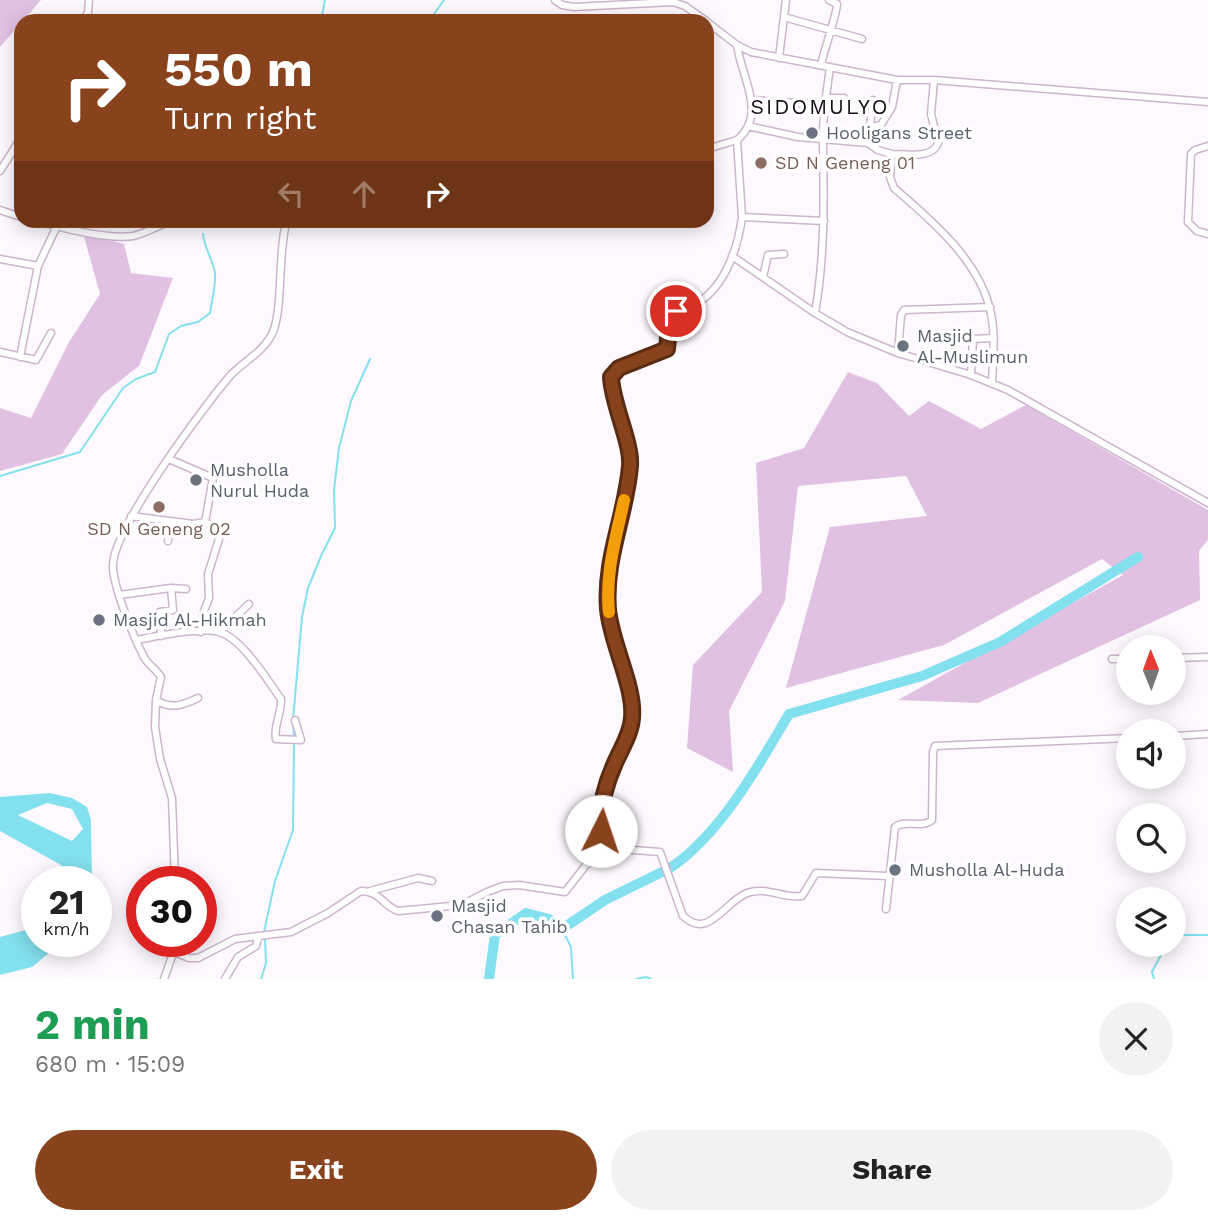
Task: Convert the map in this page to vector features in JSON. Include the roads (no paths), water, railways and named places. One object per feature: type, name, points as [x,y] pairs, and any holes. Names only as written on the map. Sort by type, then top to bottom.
[{"type":"street","points":[[555,0],[574,8],[673,2],[697,14]]},
{"type":"street","points":[[779,58],[786,0]]},
{"type":"street","points":[[821,65],[838,8],[835,2],[829,0]]},
{"type":"street","points":[[784,17],[862,39]]},
{"type":"street","points":[[714,27],[737,45],[751,52],[897,80],[934,80],[1208,102]]},
{"type":"street","points":[[714,147],[737,140],[746,132],[751,117],[752,100],[739,62],[737,45]]},
{"type":"street","points":[[815,313],[823,268],[825,163],[822,140],[830,67]]},
{"type":"street","points":[[871,127],[881,125],[892,107],[897,80]]},
{"type":"street","points":[[748,126],[822,140],[868,143],[877,150],[892,154],[933,152],[938,144],[931,108],[934,80]]},
{"type":"street","points":[[752,100],[826,101],[844,98]]},
{"type":"street","points":[[868,143],[873,100]]},
{"type":"street","points":[[606,852],[601,831],[602,800],[631,727],[633,711],[614,642],[608,608],[611,555],[631,463],[611,377],[619,368],[667,349],[671,314],[703,299],[720,280],[737,246],[742,217],[737,140]]},
{"type":"street","points":[[1208,146],[1195,150],[1191,155],[1188,222],[1197,231],[1208,234]]},
{"type":"street","points":[[0,171],[14,149]]},
{"type":"street","points":[[892,154],[890,177],[894,188],[933,222],[957,248],[977,279],[990,307],[994,338],[992,384]]},
{"type":"street","points":[[742,217],[824,221]]},
{"type":"street","points":[[20,357],[38,266],[56,228],[123,237],[155,228]]},
{"type":"street","points":[[175,866],[173,805],[156,737],[156,700],[160,675],[146,661],[119,595],[113,561],[120,537],[131,516],[169,459],[229,377],[261,349],[272,333],[285,228]]},
{"type":"street","points":[[763,277],[768,255],[783,254]]},
{"type":"street","points":[[732,256],[847,332],[898,353],[1008,390],[1208,503]]},
{"type":"street","points":[[0,259],[38,266]]},
{"type":"street","points":[[898,353],[901,313],[904,310],[990,307]]},
{"type":"street","points":[[0,352],[33,361],[37,359],[51,332]]},
{"type":"street","points":[[932,338],[994,338]]},
{"type":"street","points":[[971,376],[973,339]]},
{"type":"street","points":[[169,459],[212,477],[213,485],[205,522]]},
{"type":"street","points":[[131,516],[193,524],[205,522],[218,529],[220,536],[208,574],[208,600],[201,632]]},
{"type":"street","points":[[168,541],[169,522]]},
{"type":"street","points":[[119,595],[171,588],[186,589]]},
{"type":"street","points":[[161,636],[159,613],[173,610],[171,588]]},
{"type":"street","points":[[219,632],[248,604]]},
{"type":"street","points":[[137,639],[219,632],[238,645],[281,699],[276,739],[301,740],[295,720]]},
{"type":"street","points":[[1186,658],[1208,657]]},
{"type":"street","points":[[156,700],[166,706],[176,706],[198,698]]},
{"type":"street","points":[[1186,735],[1208,734]]},
{"type":"street","points":[[886,909],[892,835],[896,825],[926,824],[932,820],[935,746],[1116,739]]},
{"type":"street","points":[[370,891],[382,897],[391,909],[398,911],[462,905],[503,886],[519,885],[563,892],[569,890],[586,864],[606,852],[620,849],[660,852],[683,916],[691,922],[702,924],[710,923],[730,903],[752,892],[802,896],[816,873],[888,876]]},
{"type":"street","points":[[217,948],[231,940],[291,932],[328,913],[358,892],[418,878],[432,881]]},
{"type":"street","points":[[225,979],[238,957],[256,946],[260,936]]},
{"type":"street","points":[[164,979],[171,957]]},
{"type":"water","points":[[50,793],[72,798],[87,807],[91,820],[92,866],[62,866],[0,831],[0,797]],"holes":[[[47,803],[72,809],[83,829],[72,841],[18,815]]]},
{"type":"water","points":[[21,931],[21,957],[44,957],[32,967],[0,975],[0,937]]},
{"type":"waterway","points":[[322,14],[325,0]]},
{"type":"waterway","points":[[434,14],[444,0]]},
{"type":"waterway","points":[[0,476],[80,452],[123,388],[136,379],[155,372],[169,334],[181,326],[198,322],[210,313],[215,273],[203,234]]},
{"type":"waterway","points":[[293,720],[302,617],[308,588],[335,528],[334,490],[339,448],[351,401],[370,359]]},
{"type":"waterway","points":[[670,868],[688,854],[722,818],[789,714],[922,676],[1000,642],[1138,557]]},
{"type":"waterway","points":[[293,725],[294,735]]},
{"type":"waterway","points":[[264,932],[275,881],[293,830],[294,745]]},
{"type":"waterway","points":[[489,979],[495,935],[526,913],[549,919],[562,929],[605,900],[662,872]]},
{"type":"waterway","points":[[562,929],[571,947],[573,979]]},
{"type":"waterway","points":[[1186,935],[1208,935]]},
{"type":"waterway","points":[[261,979],[266,963],[265,937]]},
{"type":"waterway","points":[[1154,979],[1152,972],[1160,957]]},
{"type":"waterway","points":[[636,979],[651,979]]},
{"type":"place","name":"Hooligans Street","points":[[812,133]]},
{"type":"place","name":"SD N Geneng 01","points":[[761,163]]},
{"type":"place","name":"Masjid Al-Muslimun","points":[[903,346]]},
{"type":"place","name":"Musholla Nurul Huda","points":[[196,480]]},
{"type":"place","name":"SD N Geneng 02","points":[[159,507]]},
{"type":"place","name":"Masjid Al-Hikmah","points":[[99,620]]},
{"type":"place","name":"Musholla Al-Huda","points":[[895,870]]},
{"type":"place","name":"Masjid Chasan Tahib","points":[[437,916]]},
{"type":"district","name":"SIDOMULYO","points":[[820,107]]}]
